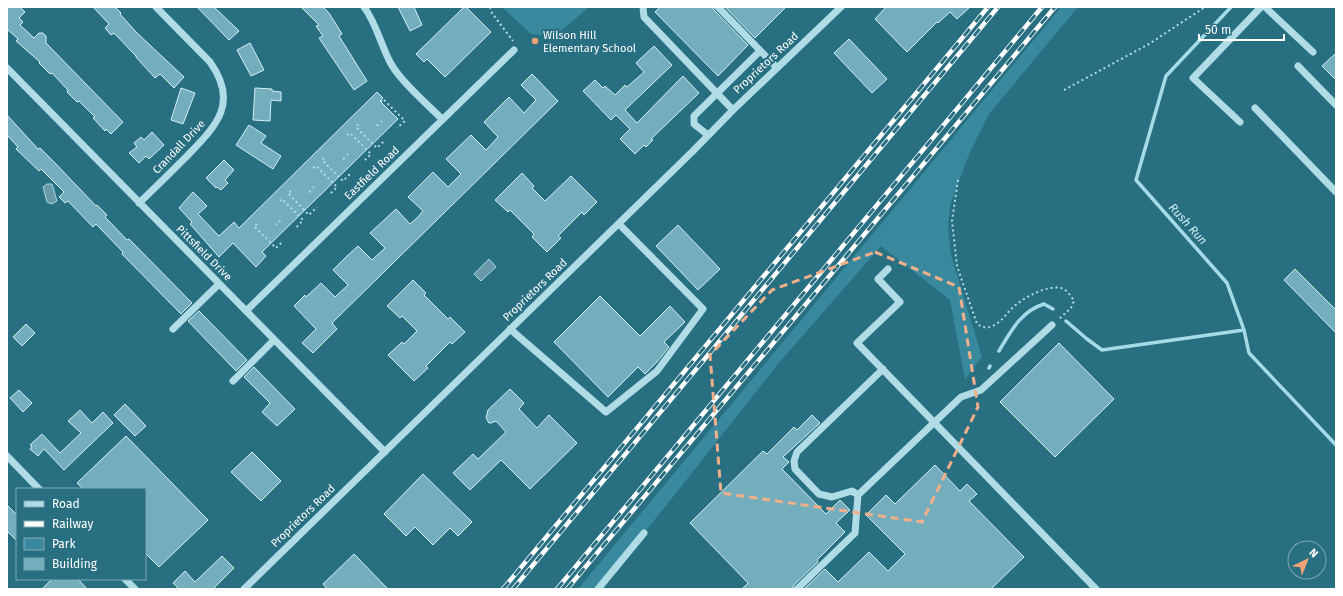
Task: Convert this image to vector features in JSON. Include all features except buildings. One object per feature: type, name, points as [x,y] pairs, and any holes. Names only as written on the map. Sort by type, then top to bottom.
[{"type":"street","name":"Crandall Drive","points":[[139,203],[216,125],[223,107],[224,95],[222,83],[217,72],[210,62],[156,7]]},
{"type":"street","points":[[364,7],[370,14],[389,61],[397,72],[442,119]]},
{"type":"street","points":[[643,7],[644,17],[733,110]]},
{"type":"street","points":[[718,7],[777,68]]},
{"type":"street","name":"Proprietors Road","points":[[244,589],[619,224],[733,110],[841,7]]},
{"type":"street","points":[[1240,122],[1193,78],[1261,7]]},
{"type":"street","points":[[1265,7],[1313,52]]},
{"type":"street","name":"Eastfield Road","points":[[246,311],[514,50]]},
{"type":"street","points":[[708,136],[694,124],[694,116],[760,50]]},
{"type":"street","points":[[1298,66],[1336,106]]},
{"type":"street","name":"Pittsfield Drive","points":[[7,68],[385,452]]},
{"type":"street","points":[[1255,108],[1336,192]]},
{"type":"street","points":[[510,330],[606,412],[657,371],[703,309],[619,224]]},
{"type":"street","points":[[888,269],[878,279],[900,302],[857,343],[1096,589]]},
{"type":"street","points":[[173,329],[219,284]]},
{"type":"street","points":[[797,589],[855,533],[858,495],[961,397],[982,390],[1052,325]]},
{"type":"street","points":[[233,381],[274,340]]},
{"type":"street","points":[[858,495],[852,491],[832,497],[819,494],[795,469],[794,461],[798,452],[883,369]]},
{"type":"street","points":[[7,456],[38,488]]},
{"type":"street","points":[[598,589],[644,533]]},
{"type":"street","points":[[126,580],[135,589]]},
{"type":"path","points":[[490,7],[492,13],[517,47],[514,50]]},
{"type":"path","points":[[1064,90],[1148,44],[1205,7]]},
{"type":"path","points":[[381,102],[384,100],[405,121],[397,128]]},
{"type":"path","points":[[392,114],[395,111]]},
{"type":"path","points":[[358,124],[356,127],[377,148],[384,141]]},
{"type":"path","points":[[347,135],[350,133],[371,154],[364,161]]},
{"type":"path","points":[[324,158],[322,160],[343,182],[350,174]]},
{"type":"path","points":[[313,168],[316,166],[337,187],[330,194]]},
{"type":"path","points":[[333,172],[336,169]]},
{"type":"path","points":[[958,180],[952,221],[957,266],[978,324],[983,328],[991,327],[1002,319],[1017,304],[1035,293],[1048,289],[1061,288],[1070,294],[1074,301],[1071,308],[1052,325]]},
{"type":"path","points":[[290,191],[288,193],[309,215],[317,208]]},
{"type":"path","points":[[280,201],[282,199],[303,220],[296,228]]},
{"type":"path","points":[[291,213],[294,210]]},
{"type":"path","points":[[257,224],[254,226],[276,248],[283,241]]},
{"type":"highlighted area","points":[[875,252],[959,287],[978,407],[922,522],[830,510],[721,493],[710,355],[772,290]]},
{"type":"green space","points":[[502,7],[589,7],[554,37],[531,34]]},
{"type":"green space","points":[[1061,7],[1078,7],[989,114],[970,152],[950,205],[948,229],[951,255],[982,357],[965,379],[950,300],[881,246],[778,364],[598,589],[578,589]]},
{"type":"shaded area","points":[[47,184],[52,184],[57,201],[52,204],[47,202],[43,187]]},
{"type":"shaded area","points":[[489,259],[496,267],[481,281],[474,274]]},
{"type":"waterway","name":"Rush Run","points":[[1231,7],[1166,76],[1136,180],[1227,283],[1244,330],[1249,353],[1336,445]]},
{"type":"waterway","points":[[999,351],[1017,323],[1029,311],[1044,304],[1053,309]]},
{"type":"waterway","points":[[1066,321],[1102,350],[1244,330]]},
{"type":"railway","points":[[503,589],[988,7]]},
{"type":"railway","points":[[513,589],[998,7]]},
{"type":"railway","points":[[557,589],[1042,7]]},
{"type":"railway","points":[[567,589],[1055,7]]},
{"type":"place","name":"Wilson Hill Elementary School","points":[[535,41]]}]
